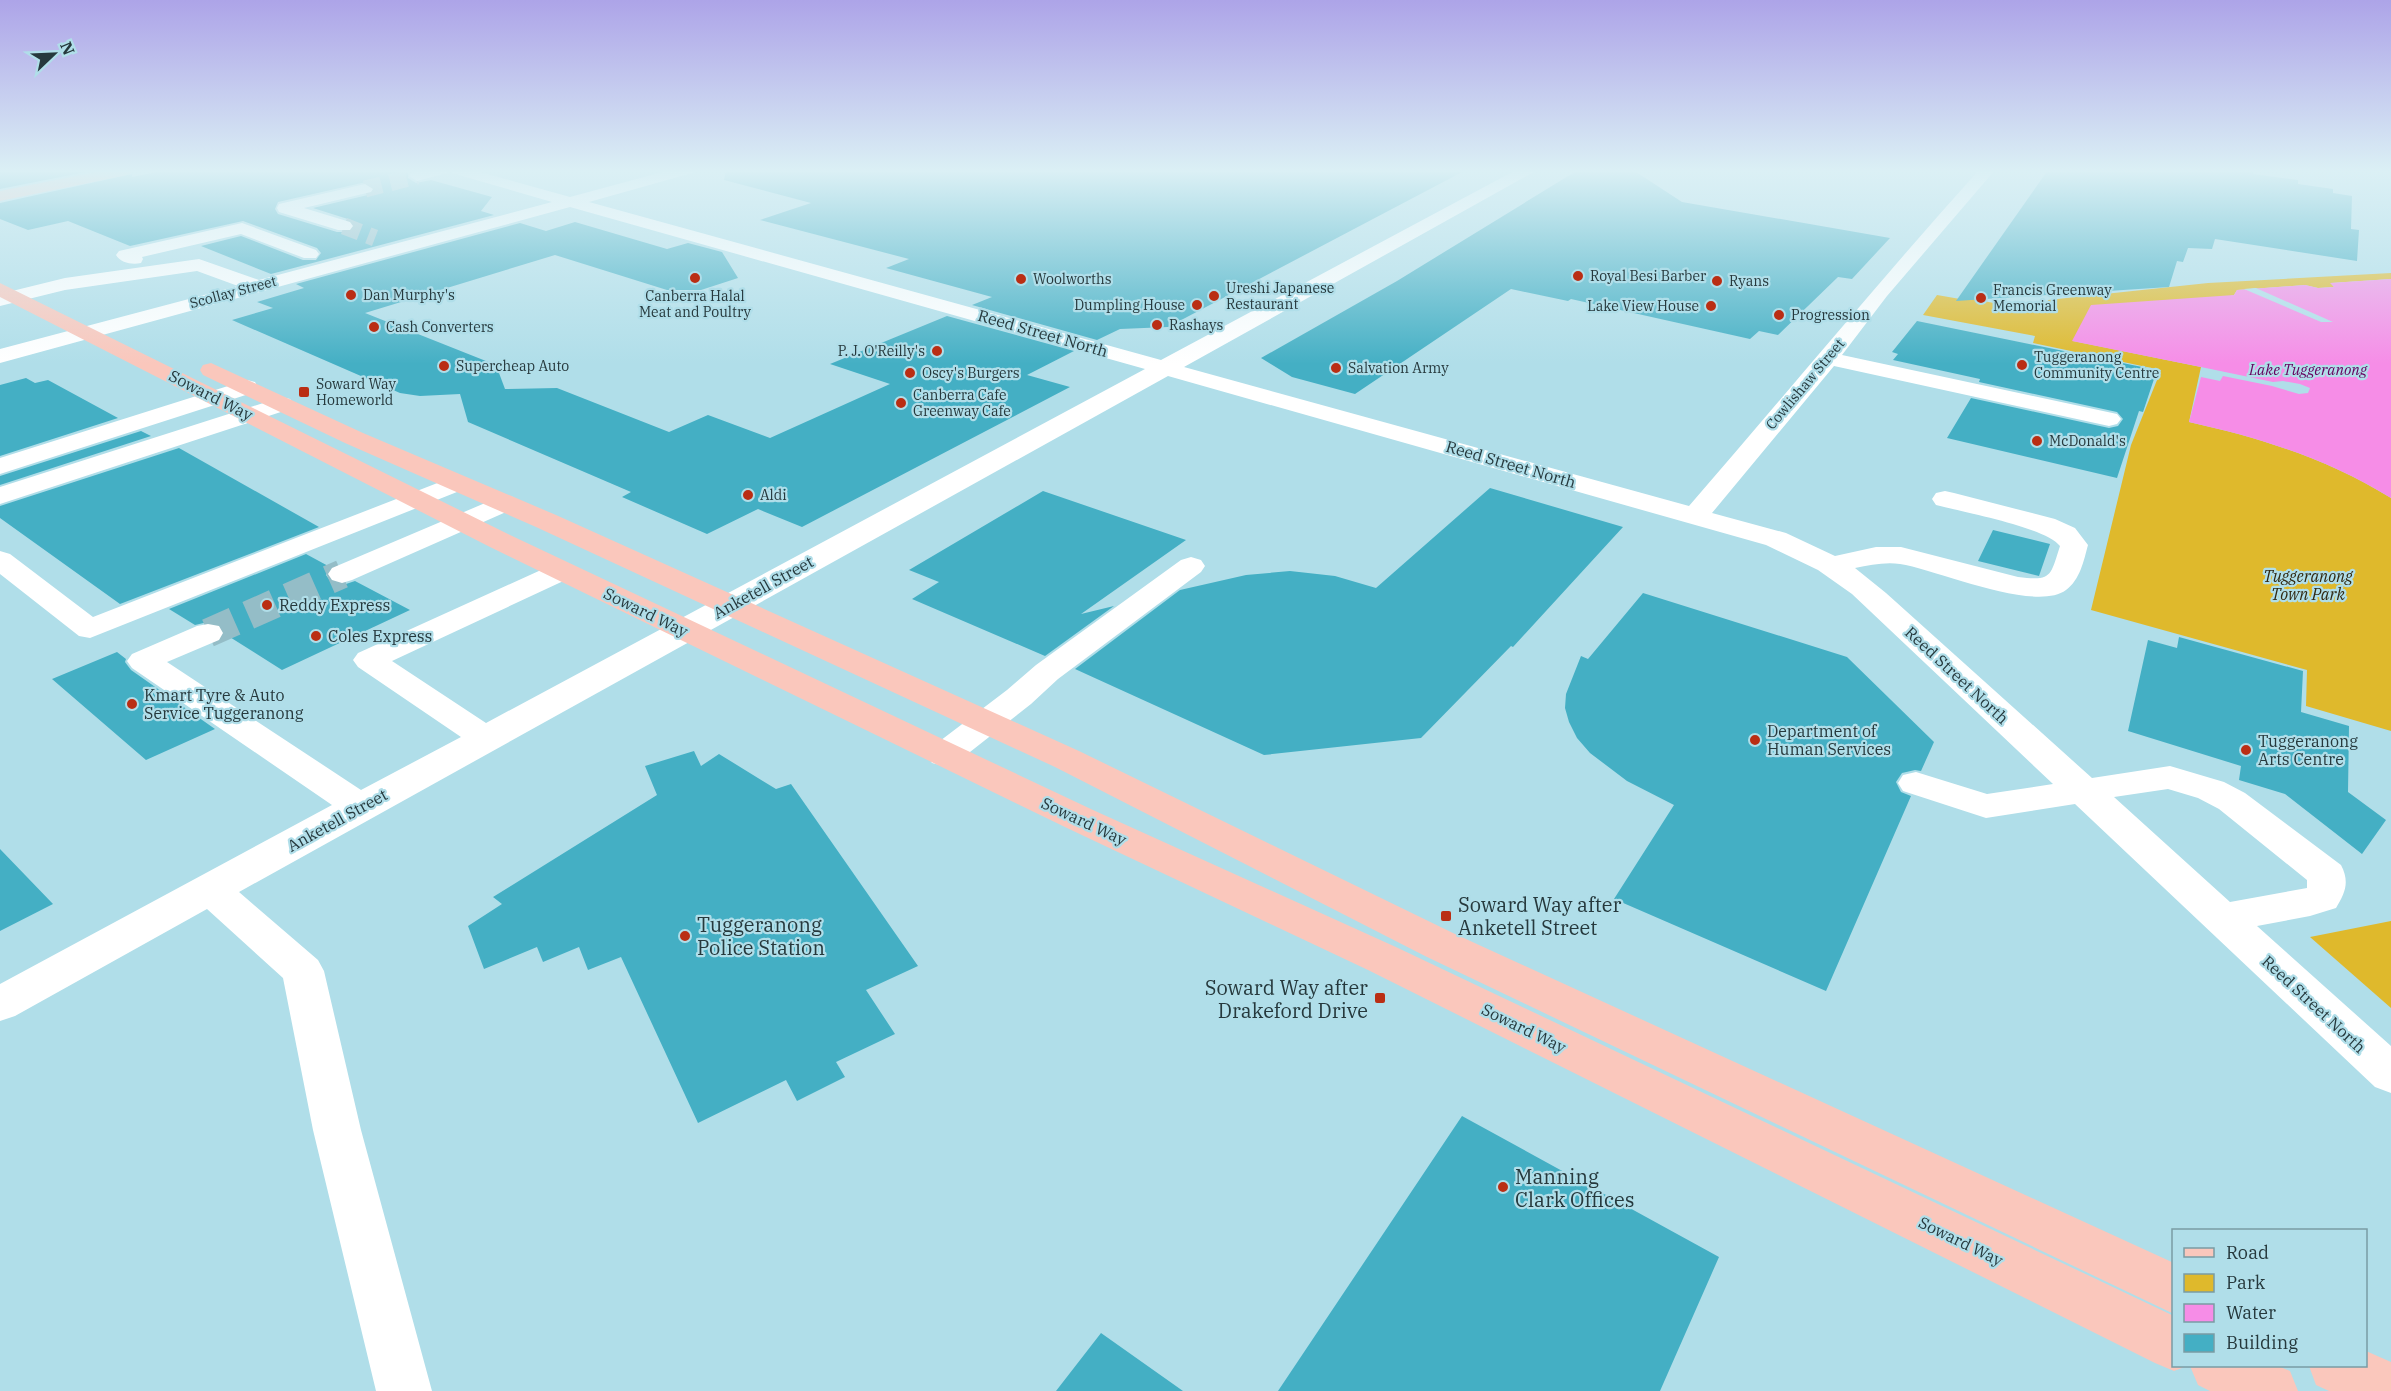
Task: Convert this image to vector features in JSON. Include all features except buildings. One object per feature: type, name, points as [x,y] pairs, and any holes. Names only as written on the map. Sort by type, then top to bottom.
[{"type":"main road","name":"Soward Way","points":[[0,270],[160,346]]},
{"type":"main road","name":"Soward Way","points":[[5,295],[88,332],[562,571],[944,754],[1383,959],[2172,1343]]},
{"type":"main road","name":"Soward Way","points":[[193,361],[282,404],[987,722],[1440,945],[2172,1288]]},
{"type":"main road","points":[[2222,1367],[2270,1391]]},
{"type":"main road","points":[[2340,1367],[2391,1391]]},
{"type":"street","points":[[212,235],[125,255],[153,268],[199,265],[257,286]]},
{"type":"street","points":[[261,235],[310,255]]},
{"type":"street","name":"Scollay Street","points":[[0,356],[442,235]]},
{"type":"street","name":"Reed Street North","points":[[694,235],[1776,538],[1833,565],[1875,599],[2391,1074]]},
{"type":"street","name":"Anketell Street","points":[[0,1004],[1408,235]]},
{"type":"street","name":"Cowlishaw Street","points":[[1695,516],[1930,235]]},
{"type":"street","points":[[5,295],[153,268],[264,236]]},
{"type":"street","points":[[375,238],[402,246]]},
{"type":"street","points":[[229,275],[327,251],[352,260]]},
{"type":"street","points":[[1828,358],[2109,419]]},
{"type":"street","points":[[0,466],[247,387]]},
{"type":"street","points":[[0,496],[282,404]]},
{"type":"street","points":[[0,560],[90,629],[458,483]]},
{"type":"street","points":[[1833,565],[1875,555],[1901,556],[2026,588],[2048,588],[2058,585],[2064,577],[2074,545],[2065,534],[2045,525],[1945,499]]},
{"type":"street","points":[[342,574],[504,503]]},
{"type":"street","points":[[944,754],[1047,672],[1191,566]]},
{"type":"street","points":[[486,738],[369,660],[562,571]]},
{"type":"street","points":[[208,633],[143,661],[360,807]]},
{"type":"street","points":[[1917,783],[1986,806],[2170,777],[2211,790],[2250,814],[2327,874],[2327,886],[2322,898],[2221,918]]},
{"type":"street","points":[[210,889],[303,971],[337,1130],[404,1391]]},
{"type":"green space","name":"Tuggeranong Town Park","points":[[2391,273],[2391,279],[2331,283],[2334,287],[2318,288],[2305,285],[2237,290],[2234,295],[2073,341],[2201,367],[2189,422],[2293,451],[2343,472],[2391,498],[2391,731],[2306,706],[2307,670],[2091,610],[2131,445],[2161,370],[2033,343],[2035,336],[1923,315],[1937,295],[1960,299],[1962,297],[2047,313],[2048,300],[2208,283]]},
{"type":"green space","points":[[2391,921],[2391,1008],[2310,937]]},
{"type":"water","name":"Lake Tuggeranong","points":[[2391,279],[2391,498],[2343,472],[2293,451],[2189,422],[2201,377],[2201,367],[2072,341],[2091,305],[2234,295],[2237,290],[2305,285],[2318,288],[2334,287],[2330,283]]},
{"type":"pier","points":[[2255,288],[2333,322],[2321,322],[2244,289]]},
{"type":"pier","points":[[2201,367],[2273,382],[2300,384],[2310,388],[2308,393],[2299,394],[2223,376],[2220,381],[2201,377]]},
{"type":"tunnel","points":[[367,235],[375,238]]},
{"type":"tunnel","points":[[208,633],[342,574]]},
{"type":"place","name":"Royal Besi Barber","points":[[1578,276]]},
{"type":"place","name":"Canberra Halal Meat and Poultry","points":[[695,278]]},
{"type":"place","name":"Woolworths","points":[[1021,279]]},
{"type":"place","name":"Ryans","points":[[1717,281]]},
{"type":"place","name":"Dan Murphy's","points":[[351,295]]},
{"type":"place","name":"Ureshi Japanese Restaurant","points":[[1214,296]]},
{"type":"place","name":"Francis Greenway Memorial","points":[[1981,298]]},
{"type":"place","name":"Dumpling House","points":[[1197,305]]},
{"type":"place","name":"Lake View House","points":[[1711,306]]},
{"type":"place","name":"Progression","points":[[1779,315]]},
{"type":"place","name":"Rashays","points":[[1157,325]]},
{"type":"place","name":"Cash Converters","points":[[374,327]]},
{"type":"place","name":"P. J. O'Reilly's","points":[[937,351]]},
{"type":"place","name":"Tuggeranong Community Centre","points":[[2022,365]]},
{"type":"place","name":"Supercheap Auto","points":[[444,366]]},
{"type":"place","name":"Salvation Army","points":[[1336,368]]},
{"type":"place","name":"Oscy's Burgers","points":[[910,373]]},
{"type":"place","name":"Soward Way Homeworld","points":[[304,392]]},
{"type":"place","name":"Canberra Cafe Greenway Cafe","points":[[901,403]]},
{"type":"place","name":"McDonald's","points":[[2037,441]]},
{"type":"place","name":"Aldi","points":[[748,495]]},
{"type":"place","name":"Reddy Express","points":[[267,605]]},
{"type":"place","name":"Coles Express","points":[[316,636]]},
{"type":"place","name":"Kmart Tyre & Auto Service Tuggeranong","points":[[132,704]]},
{"type":"place","name":"Department of Human Services","points":[[1755,740]]},
{"type":"place","name":"Tuggeranong Arts Centre","points":[[2246,750]]},
{"type":"place","name":"Soward Way after Anketell Street","points":[[1446,916]]},
{"type":"place","name":"Tuggeranong Police Station","points":[[685,936]]},
{"type":"place","name":"Soward Way after Drakeford Drive","points":[[1380,998]]},
{"type":"place","name":"Manning Clark Offices","points":[[1503,1187]]}]
